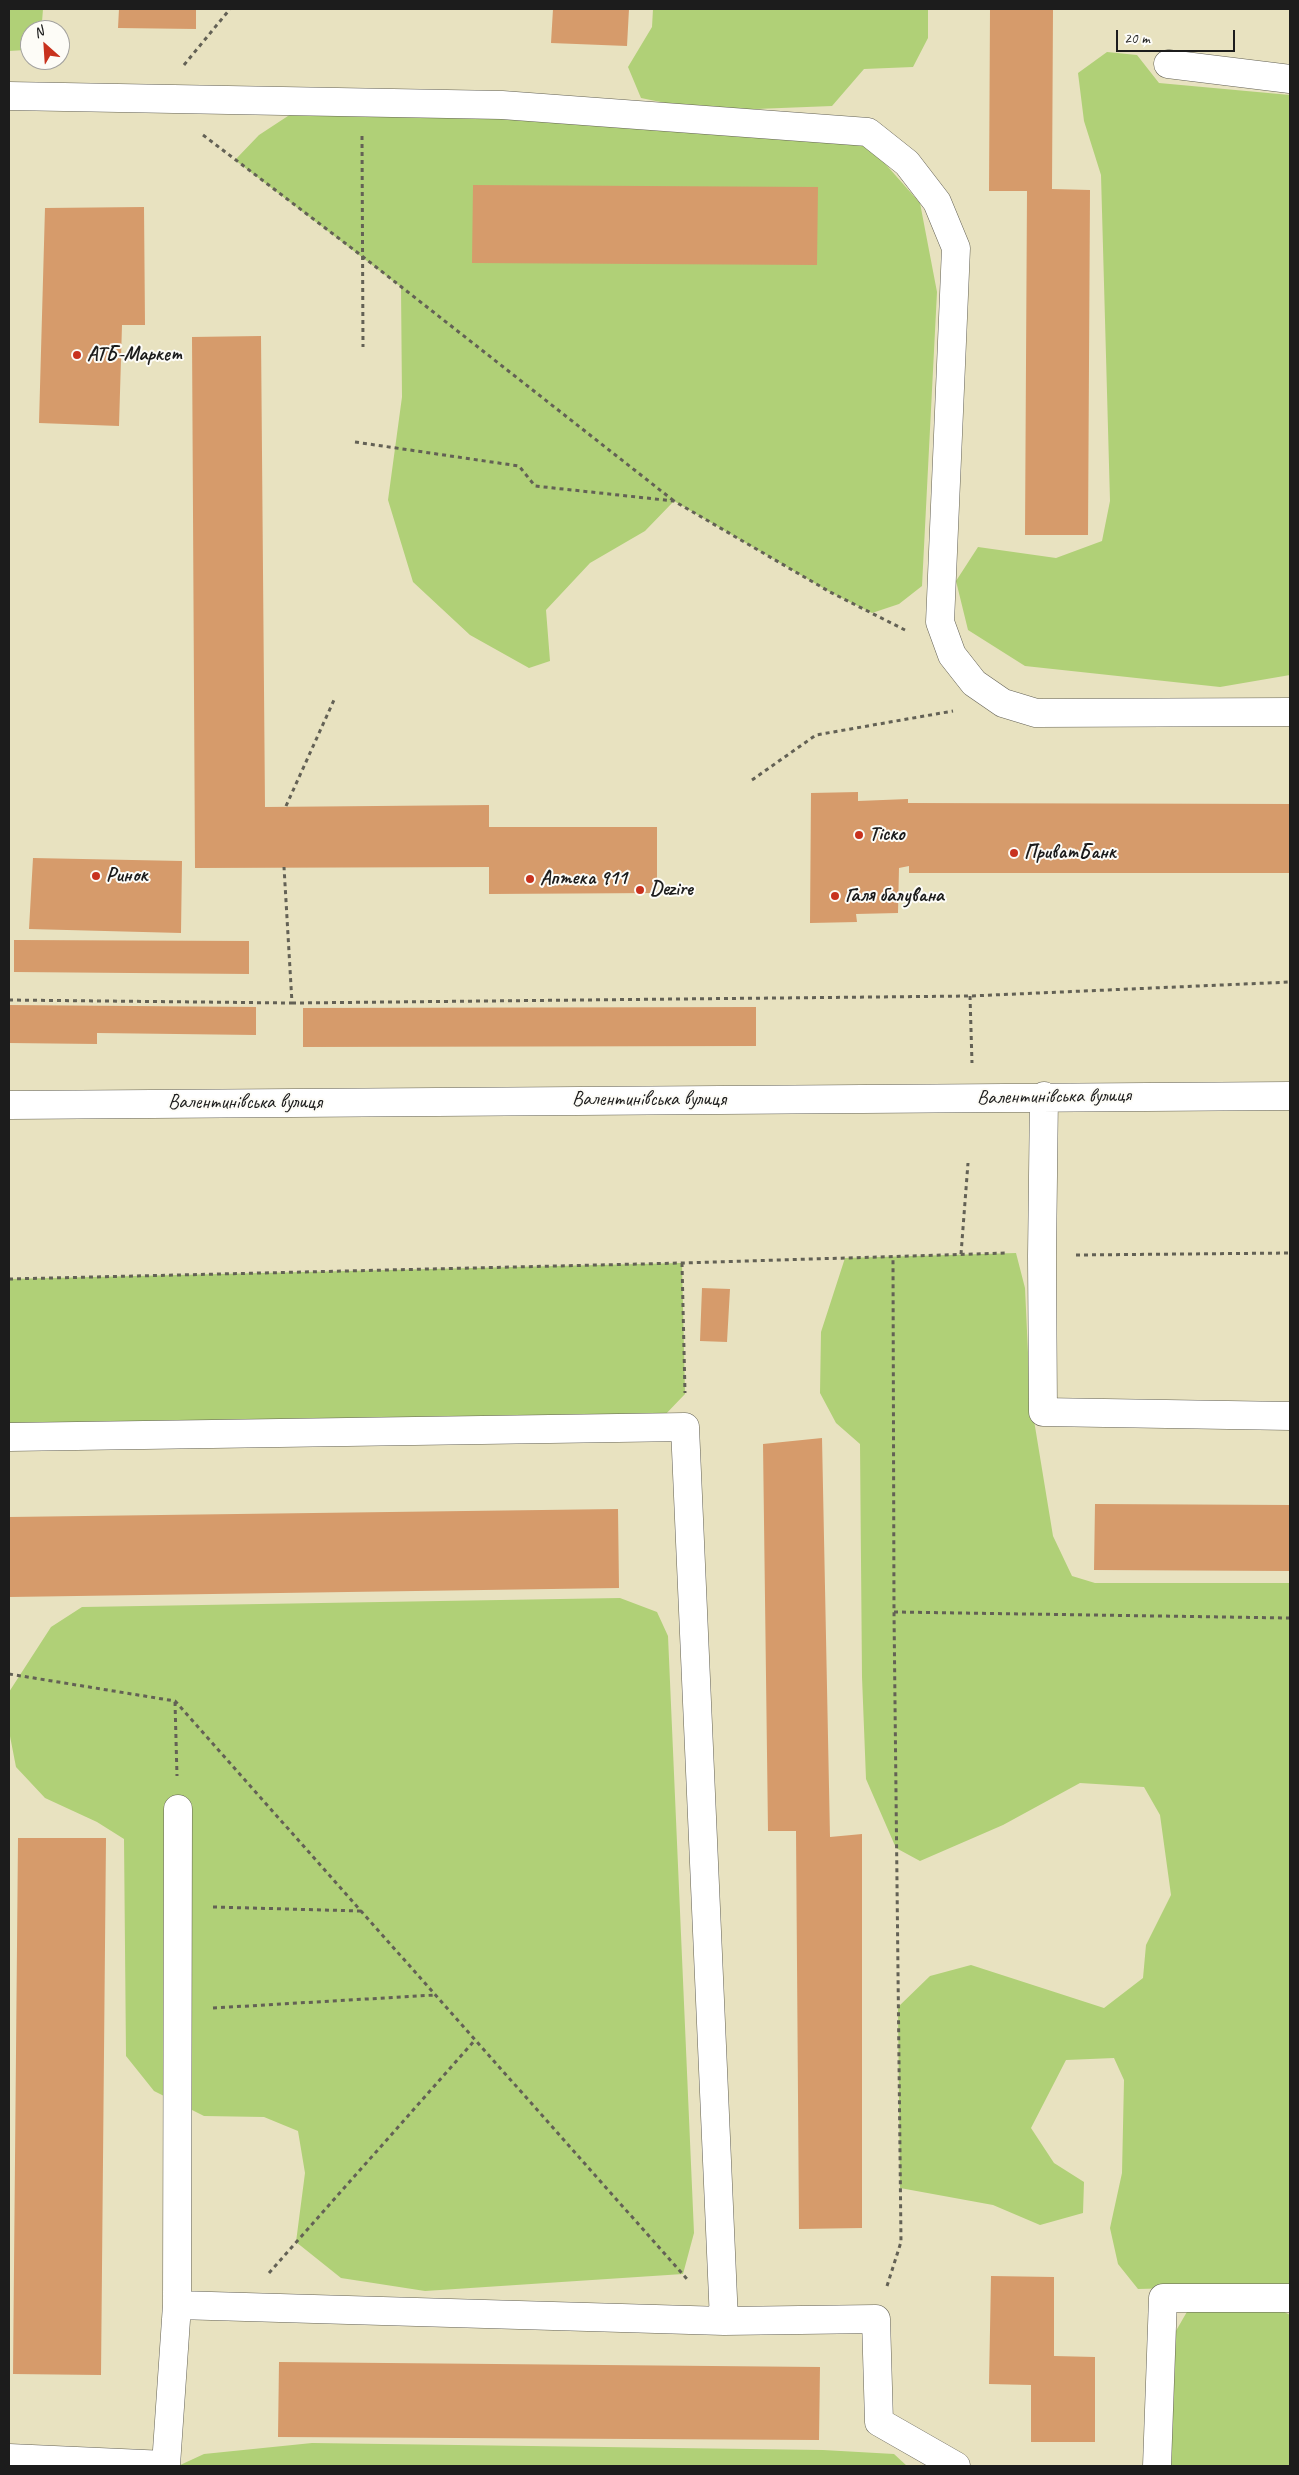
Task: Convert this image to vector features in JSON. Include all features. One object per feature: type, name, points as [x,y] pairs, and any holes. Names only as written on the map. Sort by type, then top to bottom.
[{"type":"street","points":[[1168,64],[1290,79]]},
{"type":"street","points":[[9,96],[502,105],[868,132],[907,163],[937,202],[956,248],[940,622],[952,655],[974,682],[1003,702],[1036,713],[1290,712]]},
{"type":"street","points":[[1044,1096],[1043,1412],[1290,1416]]},
{"type":"street","name":"Валентинівська вулиця","points":[[9,1105],[1044,1096],[1290,1096]]},
{"type":"street","points":[[9,1437],[685,1427],[724,2321]]},
{"type":"street","points":[[9,2458],[166,2465],[177,2305],[178,1809]]},
{"type":"street","points":[[1157,2466],[1163,2298],[1290,2298]]},
{"type":"street","points":[[177,2305],[724,2321],[876,2319],[879,2422],[956,2466]]},
{"type":"path","points":[[155,99],[230,9]]},
{"type":"path","points":[[362,103],[363,347]]},
{"type":"path","points":[[199,132],[362,256],[674,501],[830,592],[952,655]]},
{"type":"path","points":[[355,442],[519,466],[535,486],[674,501]]},
{"type":"path","points":[[286,806],[334,700]]},
{"type":"path","points":[[752,780],[816,735],[1003,702]]},
{"type":"path","points":[[284,867],[292,1003]]},
{"type":"path","points":[[9,1000],[292,1003],[970,996],[1290,982]]},
{"type":"path","points":[[970,996],[972,1065]]},
{"type":"path","points":[[961,1254],[968,1163]]},
{"type":"path","points":[[9,1279],[682,1263],[961,1254],[1026,1253],[1042,1256],[1290,1253]]},
{"type":"path","points":[[876,2319],[901,2242],[894,1612],[893,1257]]},
{"type":"path","points":[[682,1263],[685,1427]]},
{"type":"path","points":[[894,1612],[1290,1618]]},
{"type":"path","points":[[9,1674],[175,1700],[688,2281]]},
{"type":"path","points":[[175,1700],[178,1809]]},
{"type":"path","points":[[177,1906],[361,1911]]},
{"type":"path","points":[[178,2010],[435,1995]]},
{"type":"path","points":[[240,2307],[475,2040]]},
{"type":"green space","points":[[9,9],[43,9],[42,20],[20,20],[20,50],[9,51]]},
{"type":"green space","points":[[653,9],[928,9],[928,38],[913,67],[864,69],[832,106],[705,111],[641,98],[628,67],[652,27]]},
{"type":"green space","points":[[1107,52],[1137,55],[1159,83],[1290,95],[1290,675],[1220,687],[1025,666],[968,630],[956,581],[978,547],[1056,558],[1102,541],[1110,501],[1101,175],[1084,121],[1078,73]]},
{"type":"green space","points":[[291,114],[520,118],[865,141],[920,203],[937,292],[922,586],[899,604],[872,613],[830,592],[674,501],[645,531],[590,563],[546,610],[550,661],[529,668],[470,635],[413,582],[388,500],[402,397],[401,287],[235,160],[259,135]]},
{"type":"green space","points":[[1016,1253],[1025,1288],[1030,1396],[1053,1536],[1072,1576],[1095,1583],[1290,1583],[1290,2285],[1138,2289],[1118,2264],[1110,2228],[1122,2173],[1124,2080],[1114,2058],[1066,2060],[1031,2128],[1054,2163],[1084,2182],[1083,2213],[1040,2225],[993,2205],[900,2188],[898,2007],[930,1976],[971,1965],[1104,2008],[1143,1978],[1146,1945],[1171,1895],[1160,1815],[1144,1787],[1080,1783],[1003,1825],[920,1861],[896,1848],[866,1779],[862,1677],[860,1444],[836,1423],[820,1393],[821,1332],[845,1258]]},
{"type":"green space","points":[[682,1263],[685,1394],[662,1418],[9,1427],[9,1279]]},
{"type":"green space","points":[[620,1598],[657,1612],[668,1636],[694,2233],[683,2274],[425,2291],[341,2278],[296,2242],[305,2173],[298,2131],[264,2117],[204,2116],[154,2091],[126,2056],[124,1839],[97,1822],[45,1798],[16,1767],[9,1731],[9,1692],[51,1627],[82,1607]]},
{"type":"green space","points":[[1279,2309],[1290,2315],[1290,2466],[1171,2466],[1173,2336],[1188,2310]]},
{"type":"green space","points":[[312,2443],[823,2450],[894,2454],[907,2466],[178,2466],[204,2454]]},
{"type":"building","points":[[119,9],[196,9],[196,29],[118,28]]},
{"type":"building","points":[[553,9],[629,9],[627,46],[551,43]]},
{"type":"building","points":[[990,9],[1053,9],[1052,189],[1090,190],[1088,535],[1025,535],[1027,191],[989,191]]},
{"type":"building","points":[[473,185],[818,187],[817,265],[472,263]]},
{"type":"building","points":[[144,207],[145,325],[122,325],[119,426],[39,423],[45,208]]},
{"type":"building","points":[[261,336],[265,807],[489,805],[489,827],[657,827],[657,893],[489,894],[489,867],[195,868],[192,337]]},
{"type":"building","points":[[858,792],[858,801],[908,799],[908,803],[1290,804],[1290,873],[909,873],[909,866],[899,868],[898,913],[856,914],[857,922],[810,923],[811,793]]},
{"type":"building","points":[[33,858],[182,861],[181,933],[29,929]]},
{"type":"building","points":[[14,940],[249,941],[249,974],[14,972]]},
{"type":"building","points":[[9,1005],[256,1007],[256,1035],[97,1033],[97,1044],[9,1043]]},
{"type":"building","points":[[756,1007],[756,1046],[303,1047],[303,1008]]},
{"type":"building","points":[[702,1288],[730,1289],[727,1342],[700,1341]]},
{"type":"building","points":[[822,1438],[830,1837],[862,1834],[862,2228],[799,2229],[796,1831],[768,1831],[763,1444]]},
{"type":"building","points":[[1095,1504],[1290,1505],[1290,1571],[1094,1570]]},
{"type":"building","points":[[618,1509],[619,1588],[9,1597],[9,1517]]},
{"type":"building","points":[[18,1838],[106,1838],[101,2375],[13,2374]]},
{"type":"building","points":[[991,2276],[1054,2277],[1054,2356],[1095,2357],[1095,2442],[1031,2442],[1031,2385],[989,2384]]},
{"type":"building","points":[[279,2362],[820,2367],[819,2440],[278,2437]]},
{"type":"place","name":"АТБ-Маркет","points":[[77,355]]},
{"type":"place","name":"Тіско","points":[[859,835]]},
{"type":"place","name":"ПриватБанк","points":[[1014,853]]},
{"type":"place","name":"Ринок","points":[[96,876]]},
{"type":"place","name":"Аптека 911","points":[[530,879]]},
{"type":"place","name":"Dezire","points":[[640,890]]},
{"type":"place","name":"Галя балувана","points":[[835,896]]}]
